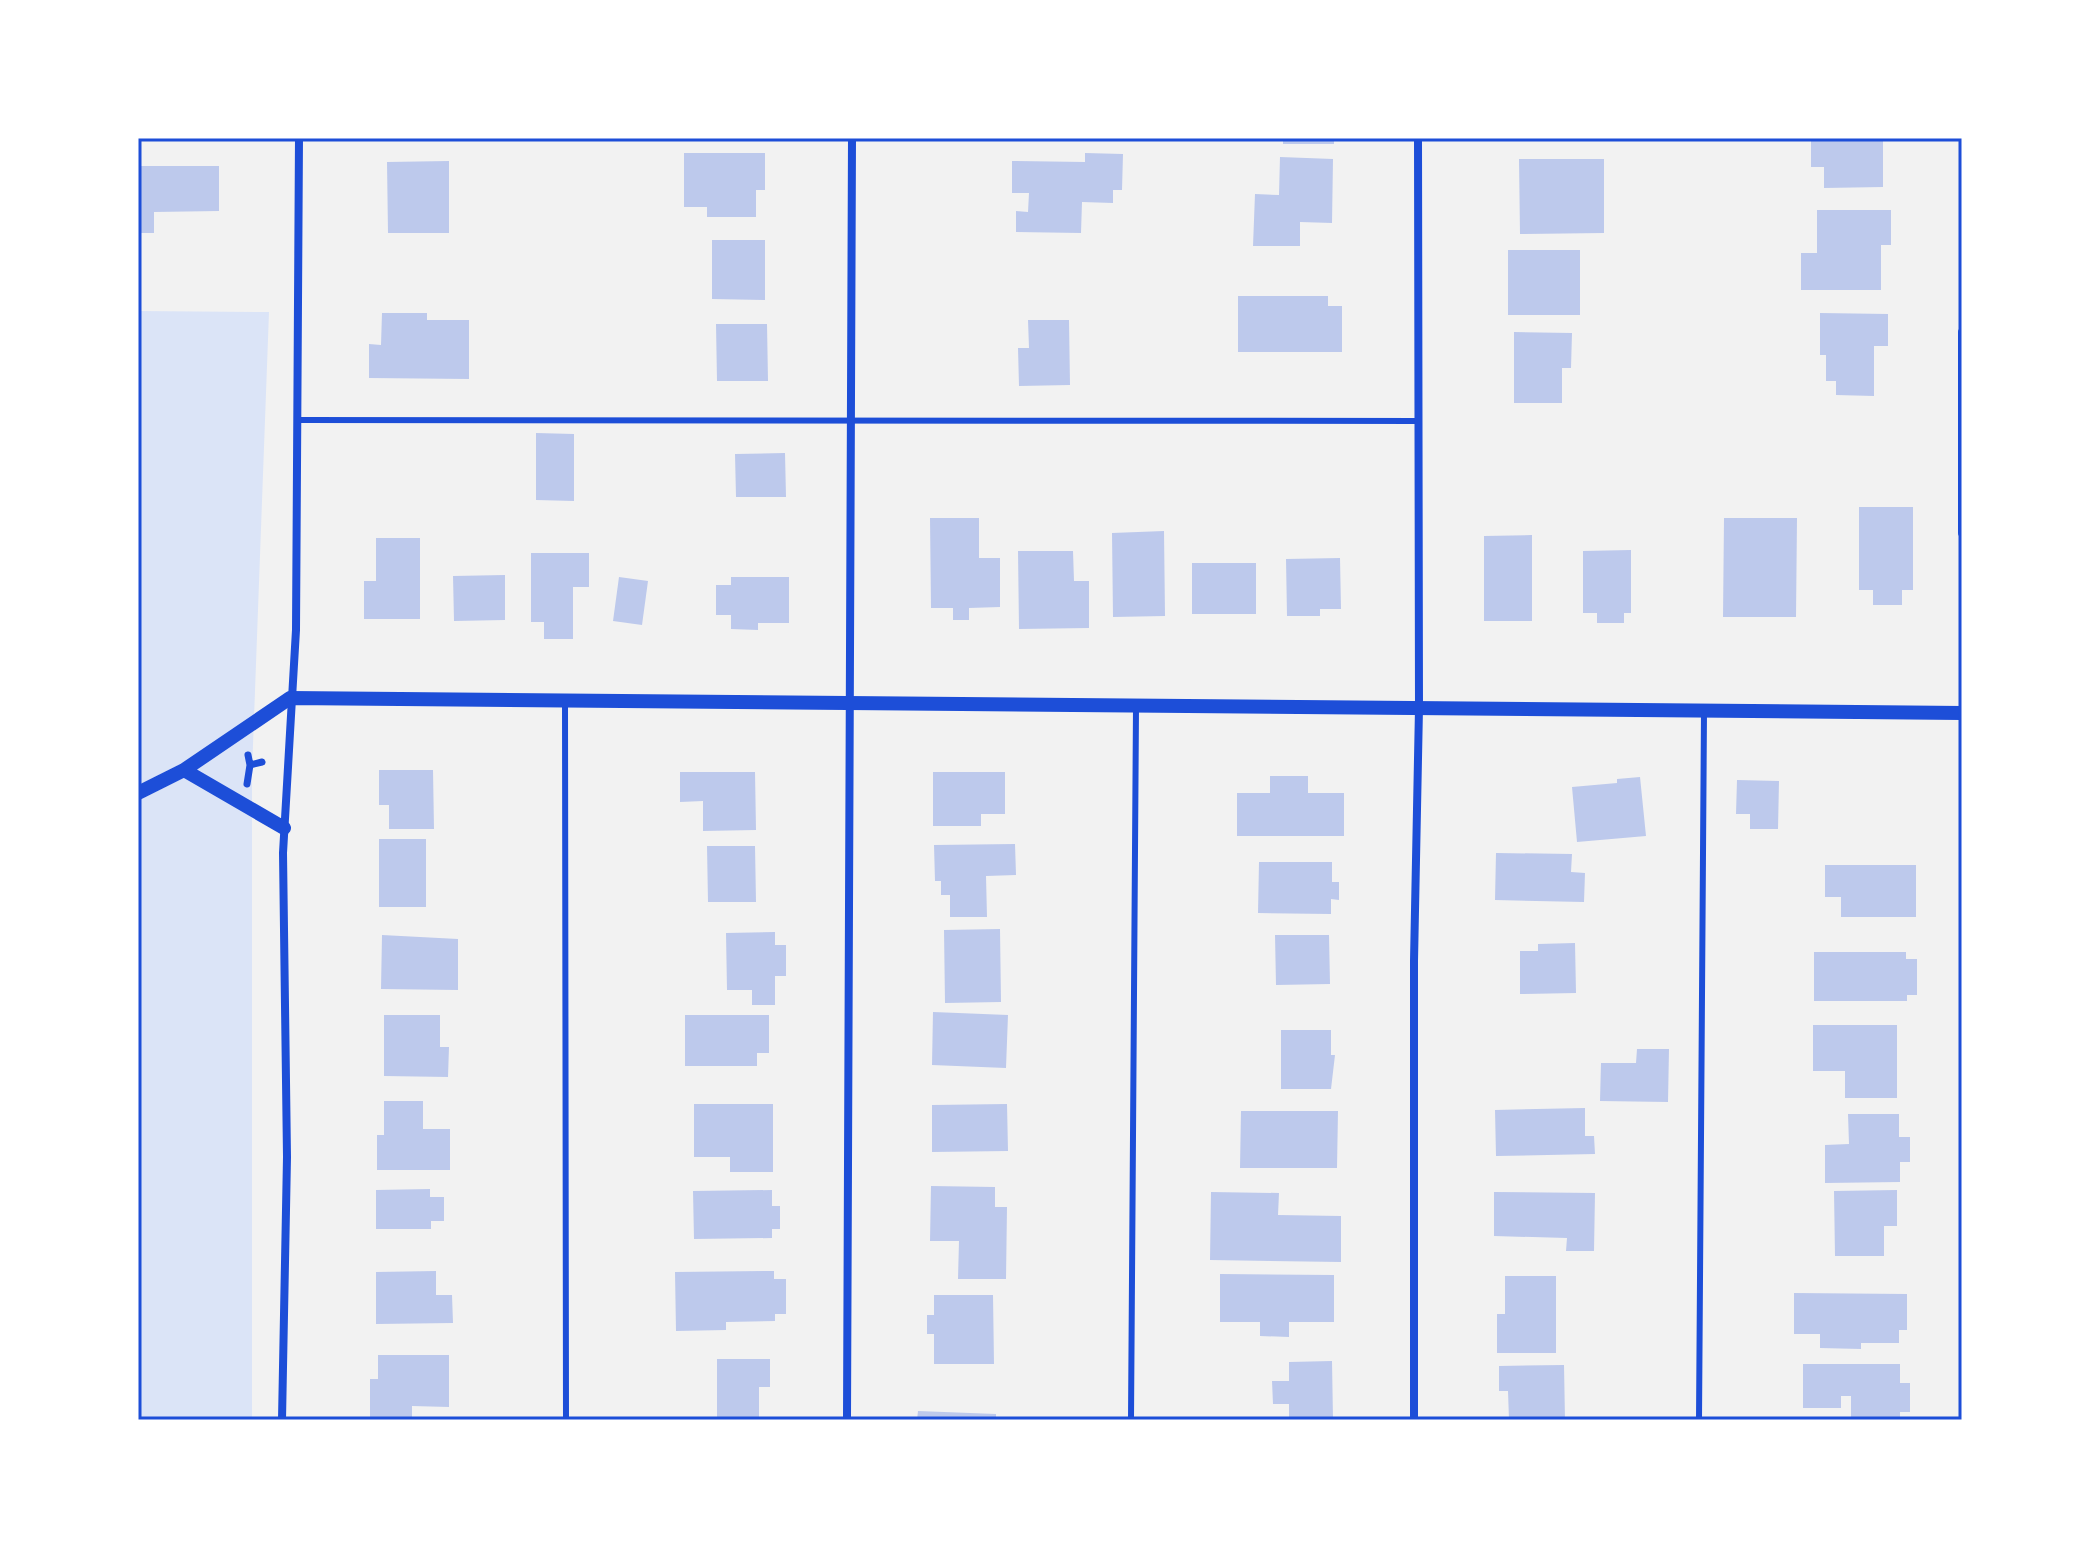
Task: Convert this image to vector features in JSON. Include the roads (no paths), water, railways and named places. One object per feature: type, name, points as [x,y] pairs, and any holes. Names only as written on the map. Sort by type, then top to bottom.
[{"type":"street","points":[[282,1420],[287,1157],[284,828],[296,630],[299,138]]},
{"type":"street","points":[[847,1420],[852,138]]},
{"type":"street","points":[[1414,1420],[1414,961],[1419,708],[1418,138]]},
{"type":"street","points":[[1962,332],[1962,533]]},
{"type":"street","points":[[138,793],[184,770],[290,698],[1962,713]]},
{"type":"street","points":[[247,784],[248,755]]},
{"type":"street","points":[[250,765],[262,762]]},
{"type":"street","points":[[184,770],[284,828]]},
{"type":"lane","points":[[299,420],[1417,421]]},
{"type":"lane","points":[[565,701],[566,1420]]},
{"type":"lane","points":[[1131,1420],[1136,706]]},
{"type":"lane","points":[[1699,1420],[1704,711]]}]
